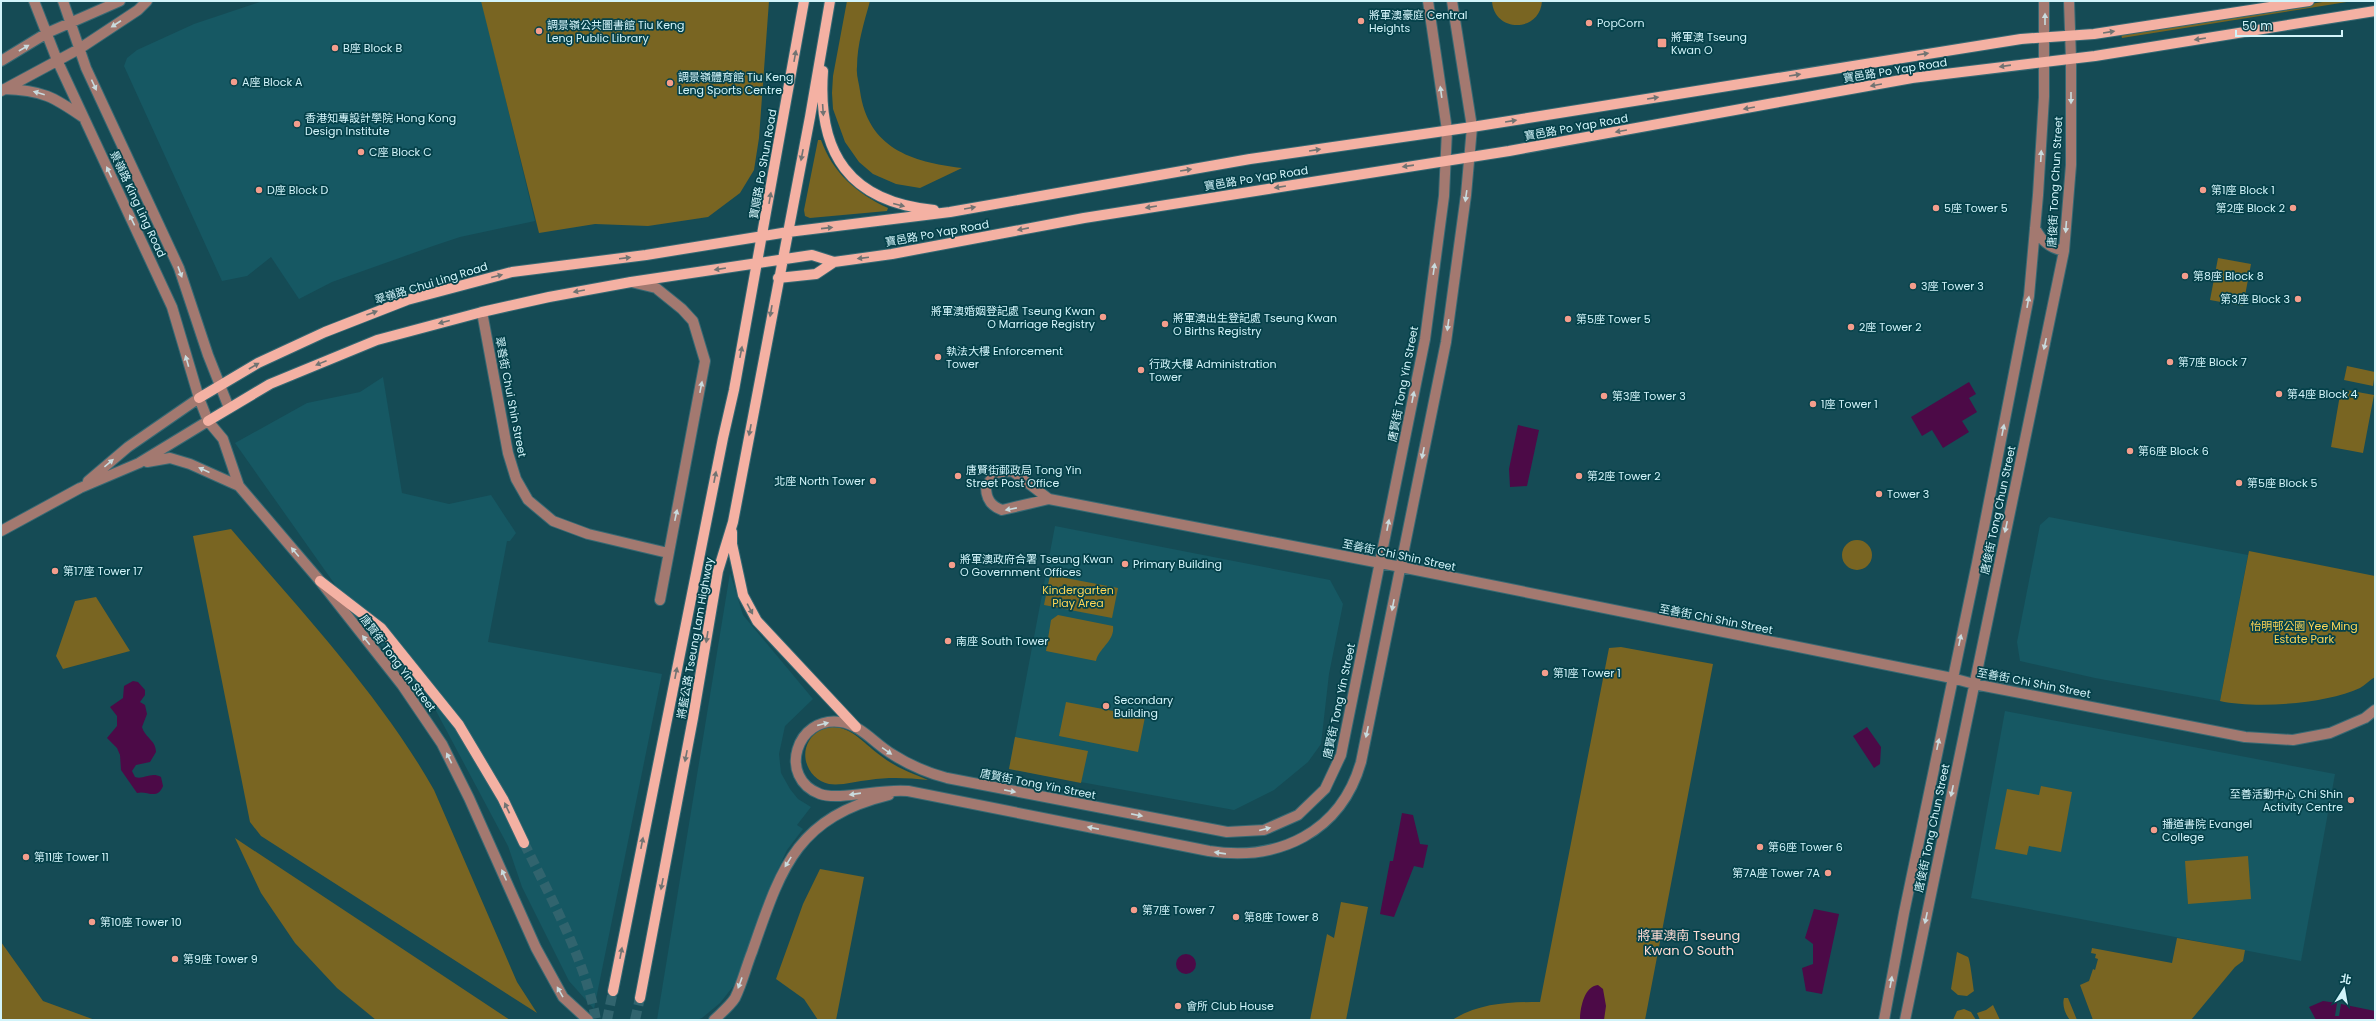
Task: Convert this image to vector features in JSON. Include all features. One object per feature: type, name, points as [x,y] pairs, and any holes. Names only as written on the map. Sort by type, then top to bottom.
[{"type":"main road","name":"寶順路 Po Shun Road","points":[[758,263],[804,1]]},
{"type":"main road","points":[[788,232],[826,15],[830,1]]},
{"type":"main road","name":"寶邑路 Po Yap Road","points":[[788,232],[950,212],[1250,159],[1472,127],[2044,37],[2071,36],[2309,1]]},
{"type":"main road","name":"寶邑路 Po Yap Road","points":[[782,259],[812,255],[834,262],[892,254],[1084,218],[1447,161],[1912,78],[2011,65],[2044,63],[2375,11]]},
{"type":"main road","points":[[826,15],[822,82],[824,116],[826,131],[837,158],[862,187],[878,197],[895,204],[914,208],[950,212]]},
{"type":"main road","name":"翠嶺路 Chui Ling Road","points":[[199,398],[258,364],[325,332],[407,300],[512,272],[646,255],[788,232]]},
{"type":"main road","name":"將藍公路 Tseung Lam Highway","points":[[640,998],[690,733],[718,571],[733,522],[778,278],[788,232]]},
{"type":"main road","name":"翠嶺路 Chui Ling Road","points":[[208,421],[270,384],[377,340],[482,312],[631,282],[782,259]]},
{"type":"main road","points":[[778,278],[816,274],[834,262]]},
{"type":"main road","name":"將藍公路 Tseung Lam Highway","points":[[613,991],[758,263]]},
{"type":"main road","points":[[733,522],[732,544],[743,596],[756,621],[856,727]]},
{"type":"main road","points":[[320,581],[381,628],[458,725],[502,799],[524,843]]},
{"type":"street","name":"景嶺路 King Ling Road","points":[[34,1],[57,60],[172,307],[199,398],[208,421]]},
{"type":"street","name":"景嶺路 King Ling Road","points":[[63,1],[79,49],[179,268],[229,408]]},
{"type":"street","points":[[1,61],[70,22],[120,1]]},
{"type":"street","points":[[2,90],[79,49],[138,10],[147,1]]},
{"type":"street","name":"唐賢街 Tong Yin Street","points":[[1428,1],[1447,130],[1447,161],[1444,196],[1425,339],[1341,755],[1337,768],[1325,789],[1308,807],[1287,821],[1270,828],[1252,832],[1227,832],[948,778],[907,763],[856,727],[833,722],[820,724],[808,731],[802,737],[796,752],[796,768],[803,782],[816,792],[829,796],[887,790],[908,791],[1224,854],[1247,854],[1269,851],[1297,841],[1322,824],[1333,814],[1351,789],[1357,776],[1446,342],[1470,157],[1472,127],[1452,1]]},
{"type":"street","name":"唐俊街 Tong Chun Street","points":[[1884,1020],[2029,296],[2044,97],[2044,1]]},
{"type":"street","name":"唐俊街 Tong Chun Street","points":[[1905,1020],[2064,251],[2071,165],[2071,36],[2069,1]]},
{"type":"street","points":[[2,90],[27,90],[44,94],[55,98],[85,119]]},
{"type":"street","points":[[2035,228],[2042,241],[2054,249],[2064,251]]},
{"type":"street","points":[[631,282],[656,288],[682,309],[693,321],[705,361],[660,600]]},
{"type":"street","name":"翠善街 Chui Shin Street","points":[[482,312],[508,453],[516,478],[528,500],[553,521],[588,534],[668,553]]},
{"type":"street","name":"翠嶺路 Chui Ling Road","points":[[80,488],[128,447],[199,398]]},
{"type":"street","name":"唐賢街 Tong Yin Street","points":[[208,421],[223,439],[239,486],[320,581],[402,686],[442,744],[472,805],[536,948],[563,997],[588,1020]]},
{"type":"street","name":"翠嶺路 Chui Ling Road","points":[[1,531],[80,488],[139,463],[208,421]]},
{"type":"street","points":[[139,463],[170,458],[190,464],[239,486]]},
{"type":"street","name":"至善街 Chi Shin Street","points":[[1048,499],[1012,471],[996,473],[986,487],[988,499],[996,508],[1002,510],[1008,510],[1048,499],[1401,567],[1952,678],[1974,684],[2245,737],[2293,740],[2330,733],[2365,718],[2375,710]]},
{"type":"street","name":"唐賢街 Tong Yin Street","points":[[714,1020],[734,999],[775,887],[788,861],[804,840],[823,823],[848,808],[874,798],[908,791]]},
{"type":"shaded area","name":"香港知專設計學院 Hong Kong Design Institute","points":[[263,1],[482,1],[535,221],[460,237],[332,282],[299,299],[271,257],[247,276],[222,281],[124,66],[127,58],[137,50],[194,24]]},
{"type":"shaded area","points":[[383,377],[402,493],[449,504],[491,495],[516,533],[510,541],[507,541],[488,642],[662,674],[594,1009],[569,981],[522,887],[508,846],[435,709],[360,620],[235,443],[307,403],[360,392]]},
{"type":"shaded area","points":[[1969,382],[1976,394],[1969,398],[1977,412],[1962,421],[1969,432],[1943,448],[1932,430],[1922,436],[1911,417]]},
{"type":"shaded area","points":[[1518,425],[1539,430],[1527,486],[1510,487],[1509,469]]},
{"type":"shaded area","points":[[2049,517],[2248,555],[2220,701],[2095,678],[2020,661],[2017,642],[2040,525]]},
{"type":"shaded area","points":[[1055,526],[1330,580],[1343,604],[1329,674],[1321,744],[1308,762],[1274,790],[1234,810],[1009,769]]},
{"type":"shaded area","points":[[730,573],[743,615],[813,699],[785,726],[779,754],[781,773],[790,789],[798,799],[811,807],[797,825],[803,829],[787,850],[775,876],[735,984],[720,1003],[702,1018],[697,1020],[657,1020]]},
{"type":"shaded area","points":[[133,681],[138,682],[145,690],[145,695],[140,702],[145,705],[147,714],[142,727],[145,734],[156,748],[156,752],[150,762],[136,765],[132,771],[135,777],[138,778],[151,775],[161,777],[163,786],[158,793],[155,794],[141,792],[137,793],[121,770],[120,755],[117,748],[107,738],[117,726],[117,716],[110,707],[123,698],[124,686]]},
{"type":"shaded area","name":"播道書院 Evangel College","points":[[2005,711],[2335,774],[2301,961],[1971,898]]},
{"type":"shaded area","points":[[1867,727],[1881,747],[1880,764],[1874,768],[1853,736]]},
{"type":"shaded area","points":[[1402,813],[1413,815],[1420,844],[1428,845],[1423,868],[1414,866],[1394,917],[1380,914],[1390,861],[1393,861]]},
{"type":"shaded area","points":[[1814,909],[1839,914],[1822,994],[1806,991],[1802,968],[1813,964],[1813,944],[1805,938]]},
{"type":"shaded area","points":[[1186,954],[1193,957],[1196,964],[1193,971],[1186,974],[1179,971],[1176,964],[1179,957]]},
{"type":"shaded area","points":[[1598,985],[1603,989],[1606,1006],[1604,1020],[1580,1020],[1582,1004],[1586,994],[1593,986]]},
{"type":"shaded area","points":[[2323,1001],[2337,1003],[2335,1016],[2339,1016],[2341,1004],[2375,1011],[2375,1020],[2316,1020],[2309,1007]]},
{"type":"green space","points":[[481,1],[769,1],[759,138],[754,170],[740,193],[708,217],[648,226],[595,224],[539,233]]},
{"type":"green space","points":[[847,1],[870,1],[863,25],[857,58],[857,76],[865,110],[872,126],[882,139],[895,149],[909,156],[943,165],[962,168],[920,188],[896,184],[873,174],[859,162],[845,142],[833,109],[832,93],[833,76]]},
{"type":"green space","points":[[1492,1],[1542,1],[1539,12],[1534,19],[1526,24],[1517,25],[1508,24],[1500,19],[1495,12]]},
{"type":"green space","points":[[2329,1],[2353,1],[2122,38],[2121,34]]},
{"type":"green space","points":[[818,140],[821,140],[832,162],[847,181],[866,196],[888,208],[887,211],[810,218],[805,216],[804,210]]},
{"type":"green space","points":[[2218,258],[2251,264],[2243,306],[2210,300]]},
{"type":"green space","points":[[2347,366],[2375,372],[2373,386],[2344,380]]},
{"type":"green space","points":[[2341,389],[2374,395],[2363,453],[2331,447]]},
{"type":"green space","points":[[231,529],[339,655],[390,721],[413,755],[434,790],[517,982],[537,1013],[261,836],[250,822],[193,536]]},
{"type":"green space","points":[[1857,540],[1867,545],[1872,555],[1867,565],[1857,570],[1847,565],[1842,555],[1847,545]]},
{"type":"green space","name":"怡明邨公園 Yee Ming Estate Park","points":[[2249,551],[2375,576],[2375,677],[2360,688],[2346,693],[2329,698],[2291,704],[2252,705],[2220,701]]},
{"type":"green space","name":"Kindergarten Play Area","points":[[1050,575],[1118,588],[1112,618],[1044,605]]},
{"type":"green space","points":[[96,597],[130,651],[63,669],[56,656],[75,601]]},
{"type":"green space","points":[[1058,615],[1113,626],[1112,636],[1100,652],[1096,661],[1046,651],[1051,620]]},
{"type":"green space","points":[[1621,647],[1713,664],[1645,1020],[1452,1020],[1463,1014],[1484,1007],[1505,1003],[1540,1002],[1609,648]]},
{"type":"green space","points":[[1066,702],[1145,717],[1138,752],[1059,736]]},
{"type":"green space","points":[[832,727],[853,733],[886,760],[903,770],[928,780],[884,778],[844,784],[829,784],[822,782],[816,778],[808,767],[805,754],[806,748],[811,738],[816,733],[822,729]]},
{"type":"green space","points":[[1015,737],[1088,751],[1081,783],[1009,769]]},
{"type":"green space","points":[[2041,786],[2072,792],[2061,852],[2029,846],[2027,855],[1995,849],[2007,789],[2039,795]]},
{"type":"green space","points":[[235,838],[510,1020],[376,1020],[337,988],[295,943],[261,893]]},
{"type":"green space","points":[[2248,856],[2251,899],[2188,904],[2185,861]]},
{"type":"green space","points":[[820,869],[864,877],[836,1020],[818,1020],[804,999],[776,979],[803,904]]},
{"type":"green space","points":[[1341,902],[1368,907],[1346,1020],[1310,1020],[1327,934],[1334,938]]},
{"type":"green space","points":[[2177,938],[2245,950],[2243,961],[2235,967],[2191,1020],[2093,1020],[2080,985],[2089,981],[2093,969],[2095,970],[2098,959],[2095,958],[2096,954],[2091,953],[2092,948],[2172,963]]},
{"type":"green space","points":[[1,942],[43,1001],[95,1020],[1,1020]]},
{"type":"green space","points":[[1957,952],[1968,957],[1970,962],[1974,991],[1967,996],[1958,995],[1951,989]]},
{"type":"green space","points":[[2064,998],[2068,998],[2077,1020],[2070,1020],[2067,1015],[2064,1009]]},
{"type":"green space","points":[[1993,1005],[2000,1020],[1980,1020],[1977,1013],[1986,1010]]},
{"type":"green space","points":[[1964,1009],[1971,1012],[1976,1020],[1953,1020],[1957,1011]]},
{"type":"tunnel","points":[[524,843],[556,907],[576,952],[591,998],[596,1020]]},
{"type":"tunnel","points":[[607,1020],[613,991]]},
{"type":"tunnel","points":[[635,1020],[640,998]]},
{"type":"place","name":"將軍澳豪庭 Central Heights","points":[[1361,21]]},
{"type":"place","name":"PopCorn","points":[[1589,23]]},
{"type":"place","name":"調景嶺公共圖書館 Tiu Keng Leng Public Library","points":[[539,31]]},
{"type":"place","name":"將軍澳 Tseung Kwan O","points":[[1662,43]]},
{"type":"place","name":"B座 Block B","points":[[335,48]]},
{"type":"place","name":"A座 Block A","points":[[234,82]]},
{"type":"place","name":"調景嶺體育館 Tiu Keng Leng Sports Centre","points":[[670,83]]},
{"type":"place","name":"香港知專設計學院 Hong Kong Design Institute","points":[[297,124]]},
{"type":"place","name":"C座 Block C","points":[[361,152]]},
{"type":"place","name":"D座 Block D","points":[[259,190]]},
{"type":"place","name":"第1座 Block 1","points":[[2203,190]]},
{"type":"place","name":"5座 Tower 5","points":[[1936,208]]},
{"type":"place","name":"第2座 Block 2","points":[[2293,208]]},
{"type":"place","name":"第8座 Block 8","points":[[2185,276]]},
{"type":"place","name":"3座 Tower 3","points":[[1913,286]]},
{"type":"place","name":"第3座 Block 3","points":[[2298,299]]},
{"type":"place","name":"將軍澳婚姻登記處 Tseung Kwan O Marriage Registry","points":[[1103,317]]},
{"type":"place","name":"第5座 Tower 5","points":[[1568,319]]},
{"type":"place","name":"將軍澳出生登記處 Tseung Kwan O Births Registry","points":[[1165,324]]},
{"type":"place","name":"2座 Tower 2","points":[[1851,327]]},
{"type":"place","name":"執法大樓 Enforcement Tower","points":[[938,357]]},
{"type":"place","name":"第7座 Block 7","points":[[2170,362]]},
{"type":"place","name":"行政大樓 Administration Tower","points":[[1141,370]]},
{"type":"place","name":"第4座 Block 4","points":[[2279,394]]},
{"type":"place","name":"第3座 Tower 3","points":[[1604,396]]},
{"type":"place","name":"1座 Tower 1","points":[[1813,404]]},
{"type":"place","name":"第6座 Block 6","points":[[2130,451]]},
{"type":"place","name":"唐賢街郵政局 Tong Yin Street Post Office","points":[[958,476]]},
{"type":"place","name":"第2座 Tower 2","points":[[1579,476]]},
{"type":"place","name":"北座 North Tower","points":[[873,481]]},
{"type":"place","name":"第5座 Block 5","points":[[2239,483]]},
{"type":"place","name":"Tower 3","points":[[1879,494]]},
{"type":"place","name":"Primary Building","points":[[1125,564]]},
{"type":"place","name":"將軍澳政府合署 Tseung Kwan O Government Offices","points":[[952,565]]},
{"type":"place","name":"第17座 Tower 17","points":[[55,571]]},
{"type":"place","name":"南座 South Tower","points":[[948,641]]},
{"type":"place","name":"第1座 Tower 1","points":[[1545,673]]},
{"type":"place","name":"Secondary Building","points":[[1106,706]]},
{"type":"place","name":"至善活動中心 Chi Shin Activity Centre","points":[[2351,800]]},
{"type":"place","name":"播道書院 Evangel College","points":[[2154,830]]},
{"type":"place","name":"第6座 Tower 6","points":[[1760,847]]},
{"type":"place","name":"第11座 Tower 11","points":[[26,857]]},
{"type":"place","name":"第7A座 Tower 7A","points":[[1828,873]]},
{"type":"place","name":"第7座 Tower 7","points":[[1134,910]]},
{"type":"place","name":"第8座 Tower 8","points":[[1236,917]]},
{"type":"place","name":"第10座 Tower 10","points":[[92,922]]},
{"type":"place","name":"第9座 Tower 9","points":[[175,959]]},
{"type":"place","name":"會所 Club House","points":[[1178,1006]]},
{"type":"district","name":"將軍澳南 Tseung Kwan O South","points":[[1689,942]]}]
